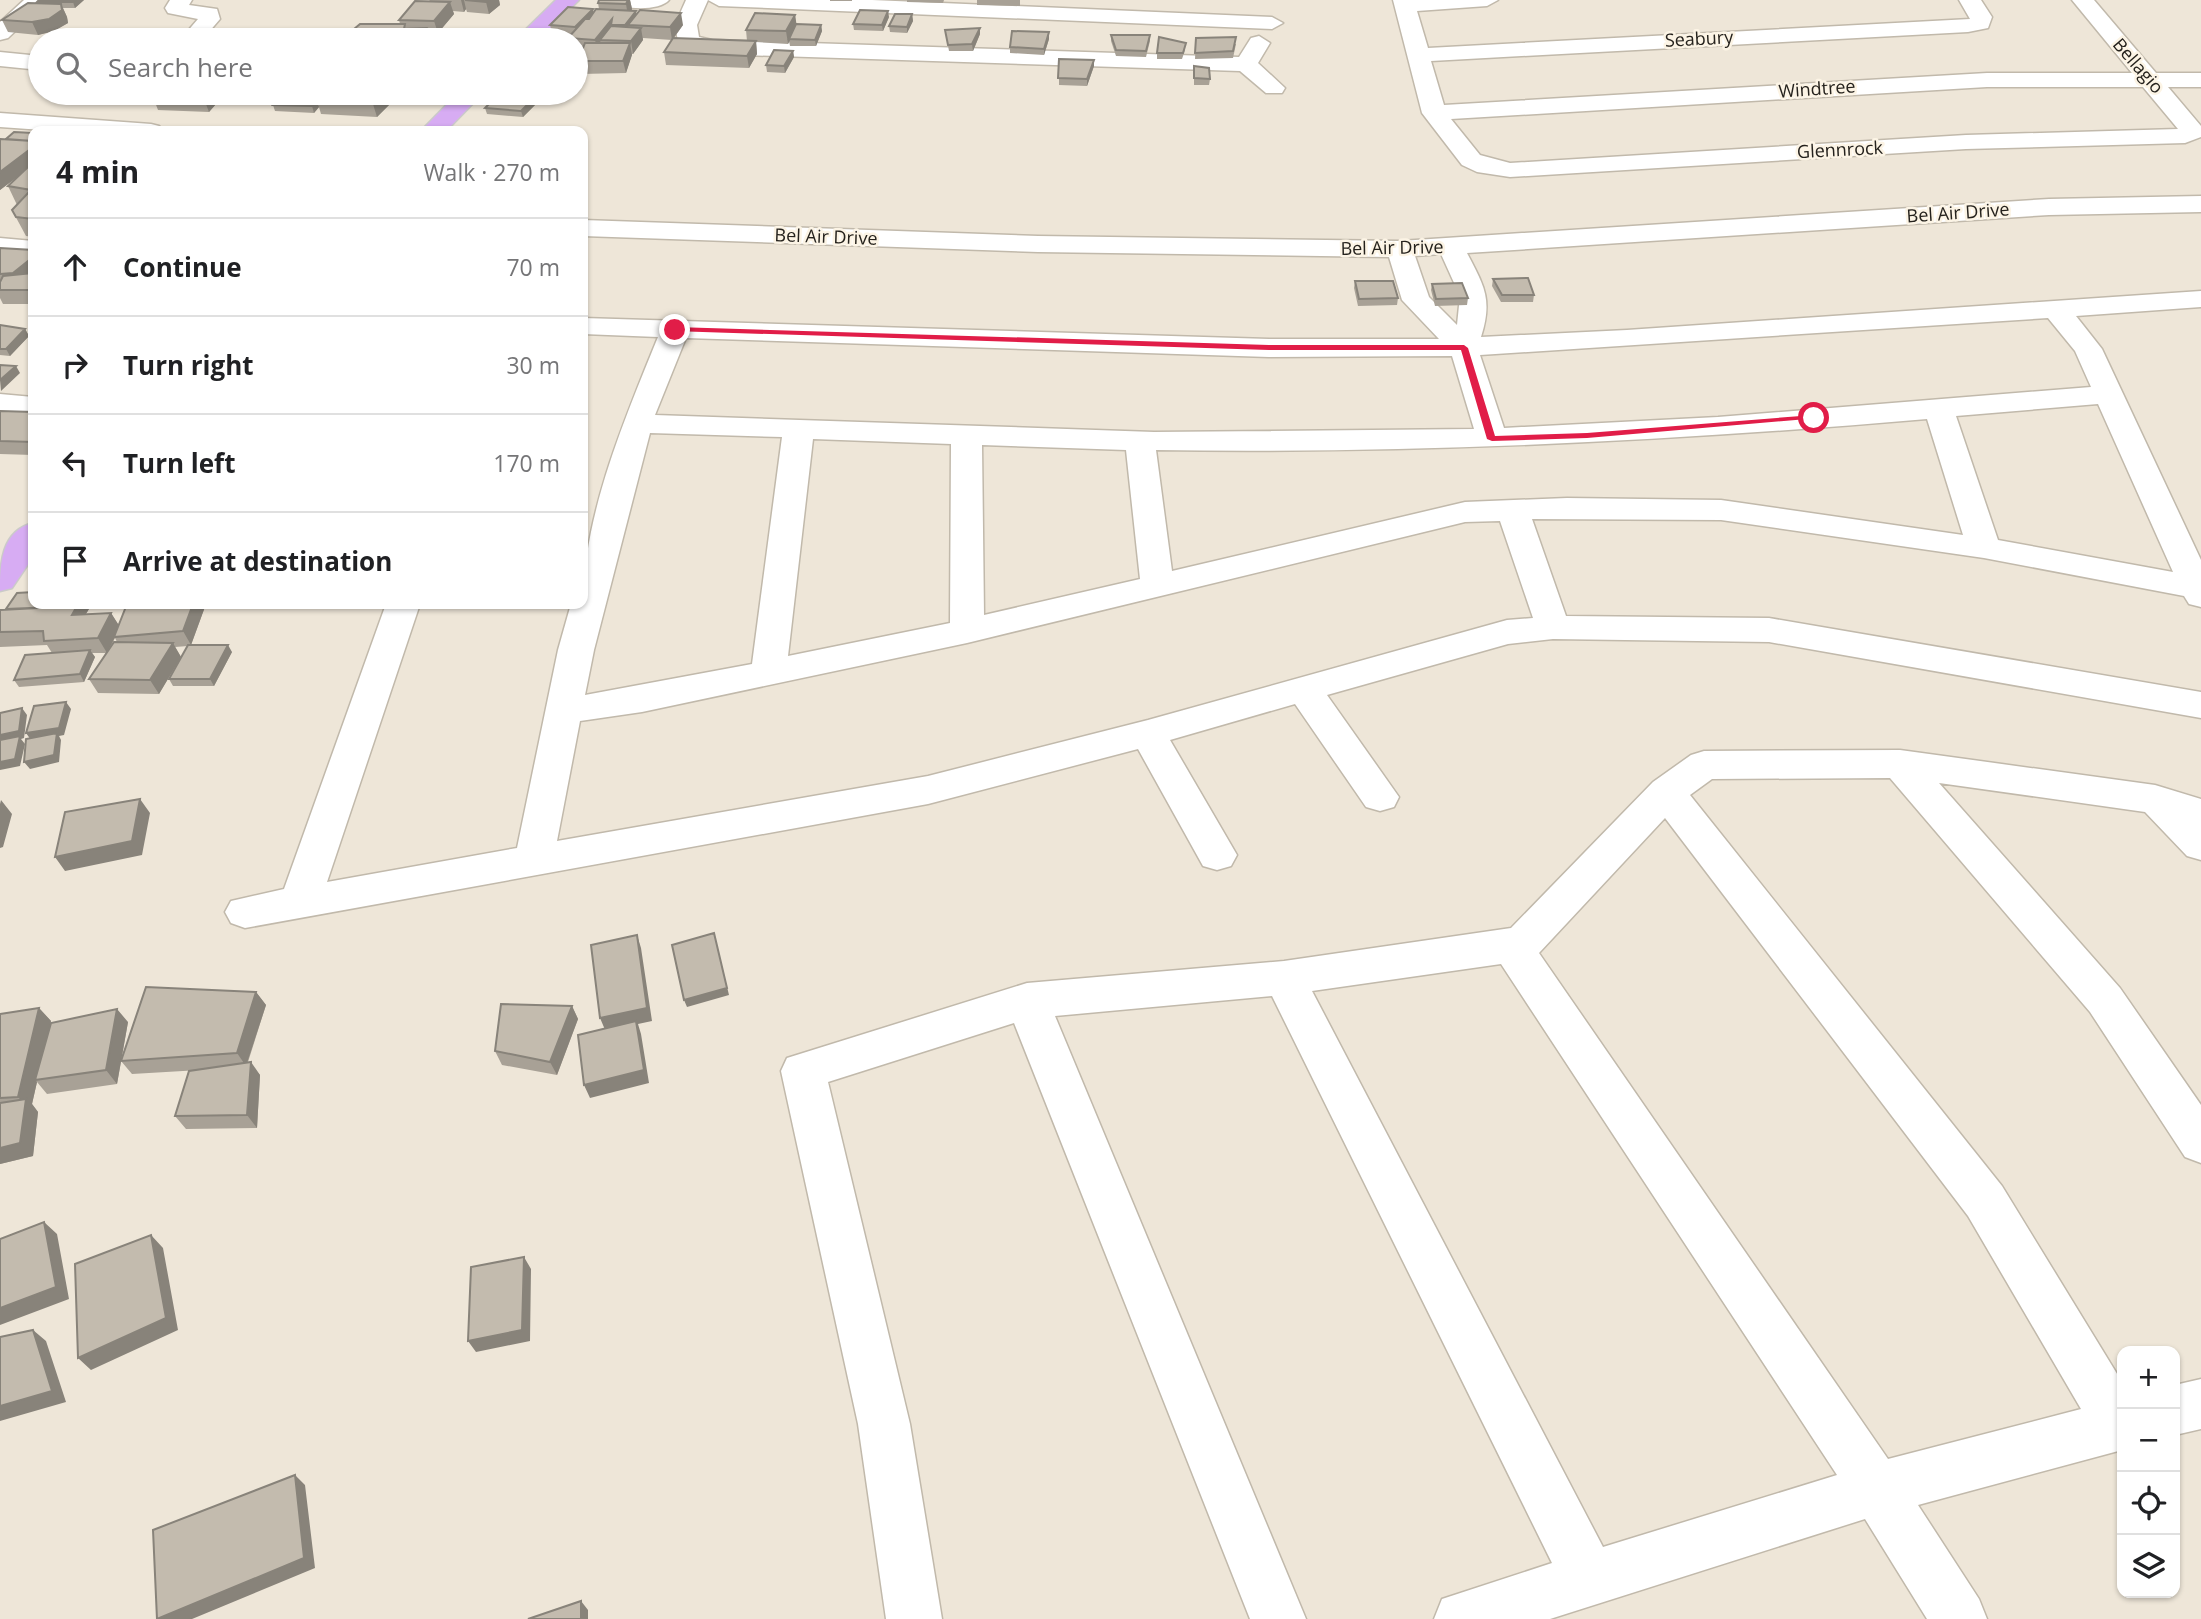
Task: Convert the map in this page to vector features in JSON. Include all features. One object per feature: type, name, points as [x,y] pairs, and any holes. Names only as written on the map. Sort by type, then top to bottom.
[{"type":"main road","points":[[539,28],[568,0]]},
{"type":"main road","points":[[438,126],[459,105]]},
{"type":"main road","points":[[0,580],[28,540]]},
{"type":"street","points":[[181,0],[176,8],[209,14],[209,19],[201,28]]},
{"type":"street","points":[[623,0],[658,0]]},
{"type":"street","points":[[697,0],[686,25],[689,41],[712,47],[1246,64],[1273,88]]},
{"type":"street","points":[[719,0],[1140,9],[1272,23]]},
{"type":"street","points":[[1246,64],[1286,0]]},
{"type":"street","points":[[1434,113],[1405,2],[1487,0]]},
{"type":"street","name":"Seabury","points":[[1418,55],[1968,26],[1980,23],[1981,17],[1970,0]]},
{"type":"street","name":"Bellagio","points":[[2083,0],[2193,132]]},
{"type":"street","points":[[0,8],[30,6]]},
{"type":"street","points":[[0,33],[30,6]]},
{"type":"street","points":[[0,59],[28,62]]},
{"type":"street","name":"Windtree","points":[[1434,113],[1900,83],[2201,80]]},
{"type":"street","name":"Glennrock","points":[[1434,113],[1471,160],[1486,167],[1510,170],[2021,139],[2173,137],[2193,132]]},
{"type":"street","points":[[0,120],[82,126]]},
{"type":"street","name":"Bel Air Drive","points":[[588,228],[1107,246],[1399,249],[1451,248],[2049,207],[2201,204]]},
{"type":"street","points":[[0,246],[28,248]]},
{"type":"street","points":[[1451,248],[1476,296],[1475,312],[1464,348]]},
{"type":"street","points":[[1399,249],[1416,300],[1464,348],[1492,439]]},
{"type":"street","points":[[588,326],[1269,348],[1464,348],[2201,299]]},
{"type":"street","points":[[2055,308],[2088,349],[2199,592]]},
{"type":"street","points":[[588,606],[637,424],[675,330]]},
{"type":"street","points":[[637,424],[799,427],[1140,441],[1322,443],[1587,435],[2109,394]]},
{"type":"street","points":[[0,402],[28,405]]},
{"type":"street","points":[[1939,409],[1984,548]]},
{"type":"street","points":[[769,671],[799,427]]},
{"type":"street","points":[[966,434],[967,631]]},
{"type":"street","points":[[1140,441],[1157,584]]},
{"type":"street","points":[[1513,510],[1553,628]]},
{"type":"street","points":[[565,711],[642,699],[967,631],[1465,512],[1721,510],[1984,548],[2199,592]]},
{"type":"street","points":[[300,902],[401,609]]},
{"type":"street","points":[[534,860],[576,650],[587,609]]},
{"type":"street","points":[[245,912],[928,790],[1148,733],[1507,632],[1553,628],[1769,630],[2201,705]]},
{"type":"street","points":[[1304,690],[1380,797]]},
{"type":"street","points":[[1148,733],[1217,855]]},
{"type":"street","points":[[1900,764],[2105,1000],[2201,1143]]},
{"type":"street","points":[[914,1619],[884,1424],[803,1071],[1027,1001],[1284,978],[1522,944],[1665,792],[1704,765],[1900,764],[2155,799],[2201,813]]},
{"type":"street","points":[[1665,792],[1985,1201],[2117,1420]]},
{"type":"street","points":[[2155,799],[2201,845]]},
{"type":"street","points":[[1511,945],[1877,1489],[1959,1619]]},
{"type":"street","points":[[1284,978],[1590,1580]]},
{"type":"street","points":[[1027,1001],[1278,1619]]},
{"type":"street","points":[[2179,1409],[2201,1404]]},
{"type":"street","points":[[1462,1619],[1877,1489],[2117,1426]]},
{"type":"building","points":[[39,0],[75,0],[37,2]]},
{"type":"building","points":[[599,0],[628,0],[626,4],[598,3]]},
{"type":"building","points":[[415,1],[450,2],[434,21],[399,20]]},
{"type":"building","points":[[28,3],[61,4],[62,10],[49,19],[32,22],[2,20]]},
{"type":"building","points":[[568,7],[593,9],[575,27],[550,25]]},
{"type":"building","points":[[596,9],[636,11],[625,25],[611,25],[612,19],[595,40],[588,39],[588,28],[577,28],[585,19],[589,19]]},
{"type":"building","points":[[640,10],[681,13],[670,27],[628,25]]},
{"type":"building","points":[[860,10],[888,11],[882,25],[853,24]]},
{"type":"building","points":[[755,13],[795,15],[786,31],[746,30]]},
{"type":"building","points":[[895,14],[912,14],[907,27],[889,26]]},
{"type":"building","points":[[360,24],[405,24],[404,28],[355,28]]},
{"type":"building","points":[[796,24],[821,25],[815,40],[789,39]]},
{"type":"building","points":[[611,26],[641,28],[631,41],[600,40]]},
{"type":"building","points":[[980,28],[972,44],[948,45],[945,30]]},
{"type":"building","points":[[1012,31],[1049,32],[1044,49],[1010,47]]},
{"type":"building","points":[[1111,35],[1150,35],[1146,51],[1116,50]]},
{"type":"building","points":[[1159,37],[1186,43],[1183,53],[1157,53]]},
{"type":"building","points":[[1236,37],[1233,51],[1195,53],[1196,38]]},
{"type":"building","points":[[673,38],[756,41],[747,56],[664,52]]},
{"type":"building","points":[[588,43],[630,43],[623,61],[588,61]]},
{"type":"building","points":[[774,50],[793,51],[784,66],[766,65]]},
{"type":"building","points":[[1059,59],[1094,60],[1087,79],[1058,78]]},
{"type":"building","points":[[1194,66],[1209,68],[1210,79],[1194,78]]},
{"type":"building","points":[[488,105],[527,105],[521,111],[485,108]]},
{"type":"building","points":[[14,132],[28,133],[28,141],[6,139]]},
{"type":"building","points":[[0,139],[28,141],[28,151],[0,172]]},
{"type":"building","points":[[28,167],[28,189],[8,186]]},
{"type":"building","points":[[28,193],[28,218],[16,217],[12,210]]},
{"type":"building","points":[[0,248],[28,250],[28,261],[13,273],[0,274]]},
{"type":"building","points":[[28,274],[28,290],[0,290],[3,276]]},
{"type":"building","points":[[1528,278],[1534,295],[1502,295],[1493,279]]},
{"type":"building","points":[[1355,281],[1393,281],[1398,298],[1359,299]]},
{"type":"building","points":[[1462,283],[1468,298],[1436,299],[1432,284]]},
{"type":"building","points":[[0,325],[25,329],[6,349],[0,349]]},
{"type":"building","points":[[0,365],[16,366],[0,380]]},
{"type":"building","points":[[0,411],[28,412],[28,442],[0,441]]},
{"type":"building","points":[[28,592],[28,608],[6,609],[17,593]]},
{"type":"building","points":[[75,609],[72,615],[111,613],[98,638],[44,641],[43,631],[0,632],[0,610]]},
{"type":"building","points":[[125,609],[191,609],[183,631],[114,637]]},
{"type":"building","points":[[114,642],[173,643],[150,680],[89,679]]},
{"type":"building","points":[[188,645],[228,645],[210,679],[169,679]]},
{"type":"building","points":[[90,650],[80,674],[14,680],[25,655]]},
{"type":"building","points":[[66,702],[59,728],[26,733],[34,706]]},
{"type":"building","points":[[22,708],[19,731],[0,735],[0,713]]},
{"type":"building","points":[[57,733],[54,755],[24,762],[26,739]]},
{"type":"building","points":[[20,736],[15,759],[0,762],[0,740]]},
{"type":"building","points":[[140,799],[132,841],[55,857],[65,812]]},
{"type":"building","points":[[714,933],[727,988],[684,1000],[672,945]]},
{"type":"building","points":[[637,935],[647,1008],[600,1018],[591,945]]},
{"type":"building","points":[[146,987],[256,992],[237,1053],[121,1061]]},
{"type":"building","points":[[501,1004],[572,1006],[550,1062],[495,1051]]},
{"type":"building","points":[[39,1008],[18,1097],[0,1098],[0,1014]]},
{"type":"building","points":[[117,1009],[106,1070],[35,1080],[51,1023]]},
{"type":"building","points":[[636,1021],[644,1070],[584,1085],[578,1035]]},
{"type":"building","points":[[251,1062],[247,1115],[175,1116],[189,1071]]},
{"type":"building","points":[[26,1099],[20,1143],[0,1148],[0,1103]]},
{"type":"building","points":[[44,1222],[56,1287],[0,1308],[0,1239]]},
{"type":"building","points":[[151,1235],[166,1318],[78,1358],[75,1264]]},
{"type":"building","points":[[524,1257],[522,1330],[468,1341],[471,1267]]},
{"type":"building","points":[[33,1330],[52,1391],[0,1406],[0,1337]]},
{"type":"building","points":[[295,1475],[304,1558],[157,1619],[153,1530]]},
{"type":"building","points":[[581,1601],[581,1619],[528,1619]]},
{"type":"route","points":[[675,330],[1269,348],[1464,348],[1492,439],[1587,435],[1814,418]]}]
